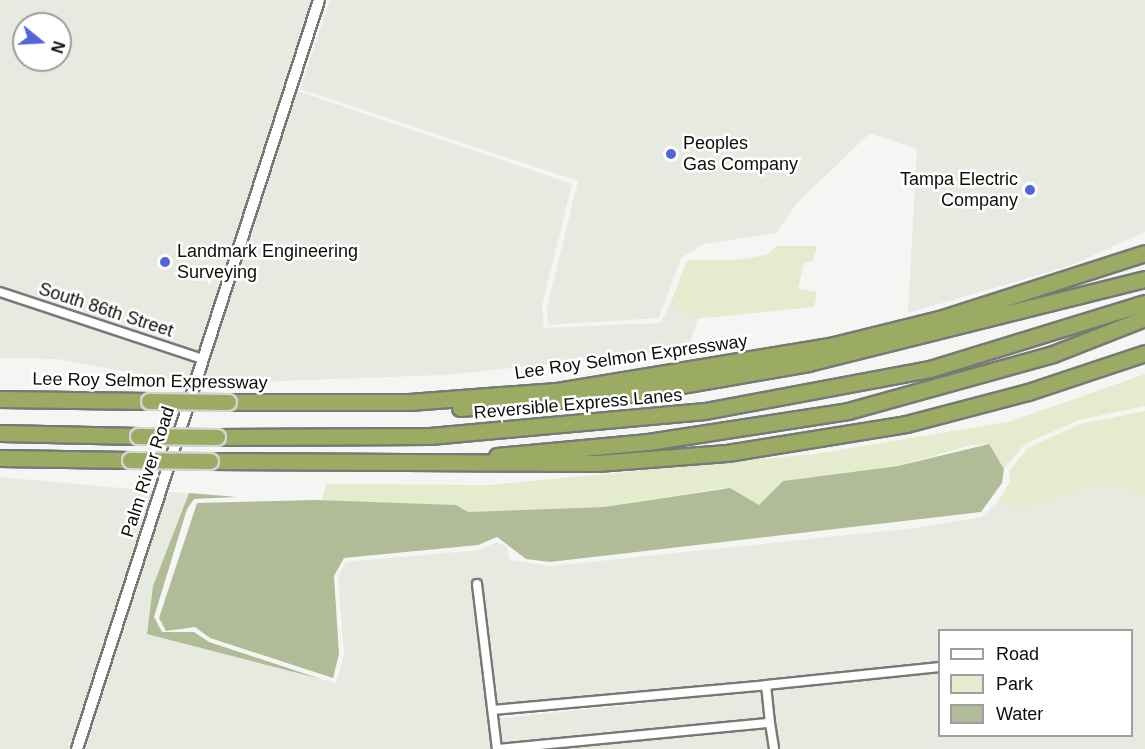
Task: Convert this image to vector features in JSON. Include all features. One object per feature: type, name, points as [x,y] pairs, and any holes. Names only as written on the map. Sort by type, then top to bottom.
[{"type":"highway","name":"Lee Roy Selmon Expressway","points":[[0,399],[409,402],[557,391],[834,345],[975,309],[1145,253]]},
{"type":"highway","points":[[409,402],[457,409],[527,404],[742,376],[898,345],[1145,279]]},
{"type":"highway","name":"Reversible Express Lanes","points":[[0,433],[138,436],[442,435],[705,411],[930,369],[1145,303]]},
{"type":"highway","points":[[474,464],[503,455],[648,442],[848,411],[1053,354],[1145,318]]},
{"type":"highway","points":[[0,458],[474,464],[597,463],[787,446],[987,403],[1145,353]]},
{"type":"street","name":"Palm River Road","points":[[77,749],[318,0]]},
{"type":"street","name":"South 86th Street","points":[[0,292],[202,359]]},
{"type":"street","points":[[477,584],[498,749],[770,723]]},
{"type":"street","points":[[493,710],[938,667]]},
{"type":"street","points":[[766,685],[774,749]]},
{"type":"shaded area","points":[[0,0],[312,0],[198,352],[0,287]]},
{"type":"shaded area","points":[[330,0],[1145,0],[1145,232],[1069,266],[908,313],[917,149],[870,133],[798,202],[776,233],[704,244],[681,258],[659,318],[548,325],[547,307],[578,181],[300,89]]},
{"type":"shaded area","points":[[295,90],[572,184],[542,306],[544,328],[660,323],[670,305],[698,319],[687,350],[444,375],[200,384]]},
{"type":"shaded area","points":[[0,298],[195,362],[188,383],[57,359],[0,358]]},
{"type":"shaded area","points":[[0,477],[154,491],[71,749],[0,749]]},
{"type":"shaded area","points":[[1107,483],[1145,495],[1145,749],[780,749],[772,690],[938,672],[938,737],[1133,737],[1133,629],[938,629],[938,662],[498,704],[482,578],[471,579],[492,749],[83,749],[165,492],[189,493],[153,586],[148,634],[336,683],[344,654],[338,576],[346,562],[479,550],[497,542],[506,546],[510,560],[551,566],[915,528],[982,517],[998,501],[1018,511]]},
{"type":"shaded area","points":[[761,691],[764,718],[502,745],[499,718]]},
{"type":"shaded area","points":[[765,729],[768,749],[553,749]]},
{"type":"green space","points":[[776,246],[817,246],[813,261],[804,263],[798,289],[817,292],[814,307],[695,319],[670,305],[687,260],[737,260],[767,255]]},
{"type":"green space","points":[[1145,374],[1145,406],[1079,420],[1025,444],[1004,469],[989,444],[971,445],[898,466],[783,481],[759,505],[723,488],[604,507],[468,512],[456,505],[322,501],[326,484],[490,485],[814,454],[1012,421]]},
{"type":"green space","points":[[1145,411],[1145,495],[1107,483],[1018,511],[998,501],[1010,482],[1009,471],[1028,448],[1080,424]]},
{"type":"water","points":[[989,444],[1004,469],[1002,483],[981,512],[550,562],[526,559],[497,537],[478,545],[344,558],[334,576],[339,654],[333,678],[210,638],[195,627],[166,631],[159,618],[197,503],[315,500],[456,505],[468,512],[604,507],[730,488],[759,505],[783,481],[898,466]]},
{"type":"water","points":[[189,493],[237,497],[194,499],[187,509],[154,617],[162,632],[194,632],[209,642],[321,679],[147,634],[153,586]]},
{"type":"place","name":"Peoples Gas Company","points":[[671,154]]},
{"type":"place","name":"Tampa Electric Company","points":[[1030,190]]},
{"type":"place","name":"Landmark Engineering Surveying","points":[[165,262]]}]
